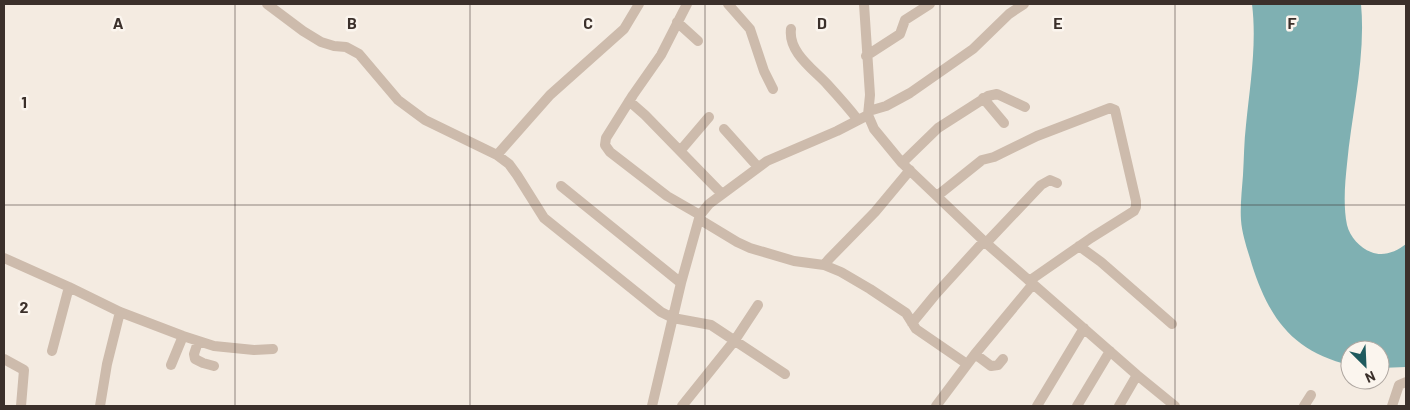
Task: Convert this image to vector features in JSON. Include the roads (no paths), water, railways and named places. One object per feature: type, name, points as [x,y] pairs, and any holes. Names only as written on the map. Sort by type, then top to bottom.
[{"type":"street","points":[[267,4],[302,31],[321,42],[346,47],[359,54],[398,100],[418,116],[497,154],[517,175],[544,218],[662,312],[673,318],[711,325],[785,374]]},
{"type":"street","points":[[497,154],[550,95],[624,29],[639,4]]},
{"type":"street","points":[[687,4],[661,55],[606,138],[605,145],[607,148],[667,196],[737,242],[750,248],[794,261],[836,269],[870,289],[906,313],[916,328],[967,364]]},
{"type":"street","points":[[728,4],[750,29],[764,71],[773,89]]},
{"type":"street","points":[[864,4],[870,95],[869,113],[874,129],[906,166],[985,242],[1175,406]]},
{"type":"street","points":[[866,56],[900,34],[905,20],[930,4]]},
{"type":"street","points":[[652,406],[681,283],[700,217],[709,204],[767,161],[837,131],[910,93],[973,49],[1010,14],[1024,4]]},
{"type":"street","points":[[677,22],[698,41]]},
{"type":"street","points":[[791,29],[792,44],[799,55],[858,120]]},
{"type":"street","points":[[824,266],[828,259],[875,212],[906,166],[938,128],[984,98],[997,94],[1025,107]]},
{"type":"street","points":[[984,98],[1004,123]]},
{"type":"street","points":[[629,101],[722,194]]},
{"type":"street","points":[[936,406],[1031,282],[1079,246],[1136,209],[1136,201],[1113,108],[1037,136],[994,157],[986,158],[937,196]]},
{"type":"street","points":[[680,151],[710,117]]},
{"type":"street","points":[[724,129],[758,167]]},
{"type":"street","points":[[912,323],[935,294],[1041,185],[1050,180],[1057,183]]},
{"type":"street","points":[[561,186],[681,283]]},
{"type":"street","points":[[1079,246],[1101,262],[1172,324]]},
{"type":"street","points":[[4,258],[69,286],[120,312],[198,342],[230,348],[273,349]]},
{"type":"street","points":[[52,351],[69,286]]},
{"type":"street","points":[[682,406],[735,340],[758,305]]},
{"type":"street","points":[[100,406],[107,364],[120,312]]},
{"type":"street","points":[[1036,406],[1084,328]]},
{"type":"street","points":[[171,365],[183,336]]},
{"type":"street","points":[[198,342],[194,354],[195,359],[203,364],[214,366]]},
{"type":"street","points":[[1077,406],[1110,351]]},
{"type":"street","points":[[974,354],[992,366],[998,365],[1004,359]]},
{"type":"street","points":[[4,359],[24,370],[21,406]]},
{"type":"street","points":[[1119,406],[1137,375]]},
{"type":"street","points":[[1392,406],[1397,389],[1405,382]]},
{"type":"street","points":[[1304,406],[1311,395]]},
{"type":"water","points":[[1252,4],[1361,4],[1362,44],[1346,171],[1345,210],[1348,229],[1353,238],[1363,248],[1380,254],[1389,253],[1406,244],[1406,367],[1390,368],[1390,340],[1340,340],[1340,362],[1313,351],[1298,342],[1286,330],[1275,317],[1266,301],[1252,265],[1244,237],[1241,215],[1245,138],[1254,34]]}]
